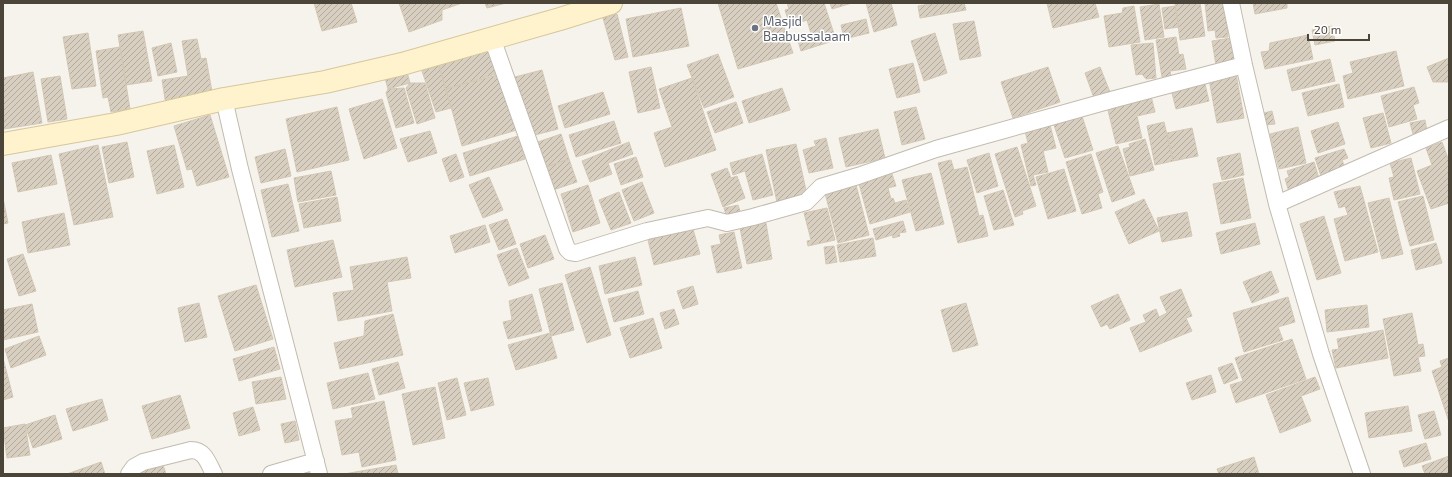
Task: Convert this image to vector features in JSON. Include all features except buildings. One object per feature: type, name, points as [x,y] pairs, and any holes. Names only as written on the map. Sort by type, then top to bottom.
[{"type":"street","points":[[3,144],[116,124],[224,99],[325,82],[402,64],[611,3]]},
{"type":"street","points":[[1231,3],[1277,204],[1322,354],[1362,474]]},
{"type":"street","points":[[492,38],[567,249],[570,252],[576,253],[647,231],[708,218],[727,223],[772,212],[806,202],[821,187],[858,176],[936,148],[1244,65]]},
{"type":"street","points":[[224,99],[240,169],[317,467],[271,474]]},
{"type":"street","points":[[1277,204],[1449,128]]},
{"type":"street","points":[[129,474],[134,467],[143,462],[196,450],[202,452],[214,474]]},
{"type":"place","name":"Masjid Baabussalaam","points":[[755,28]]}]
